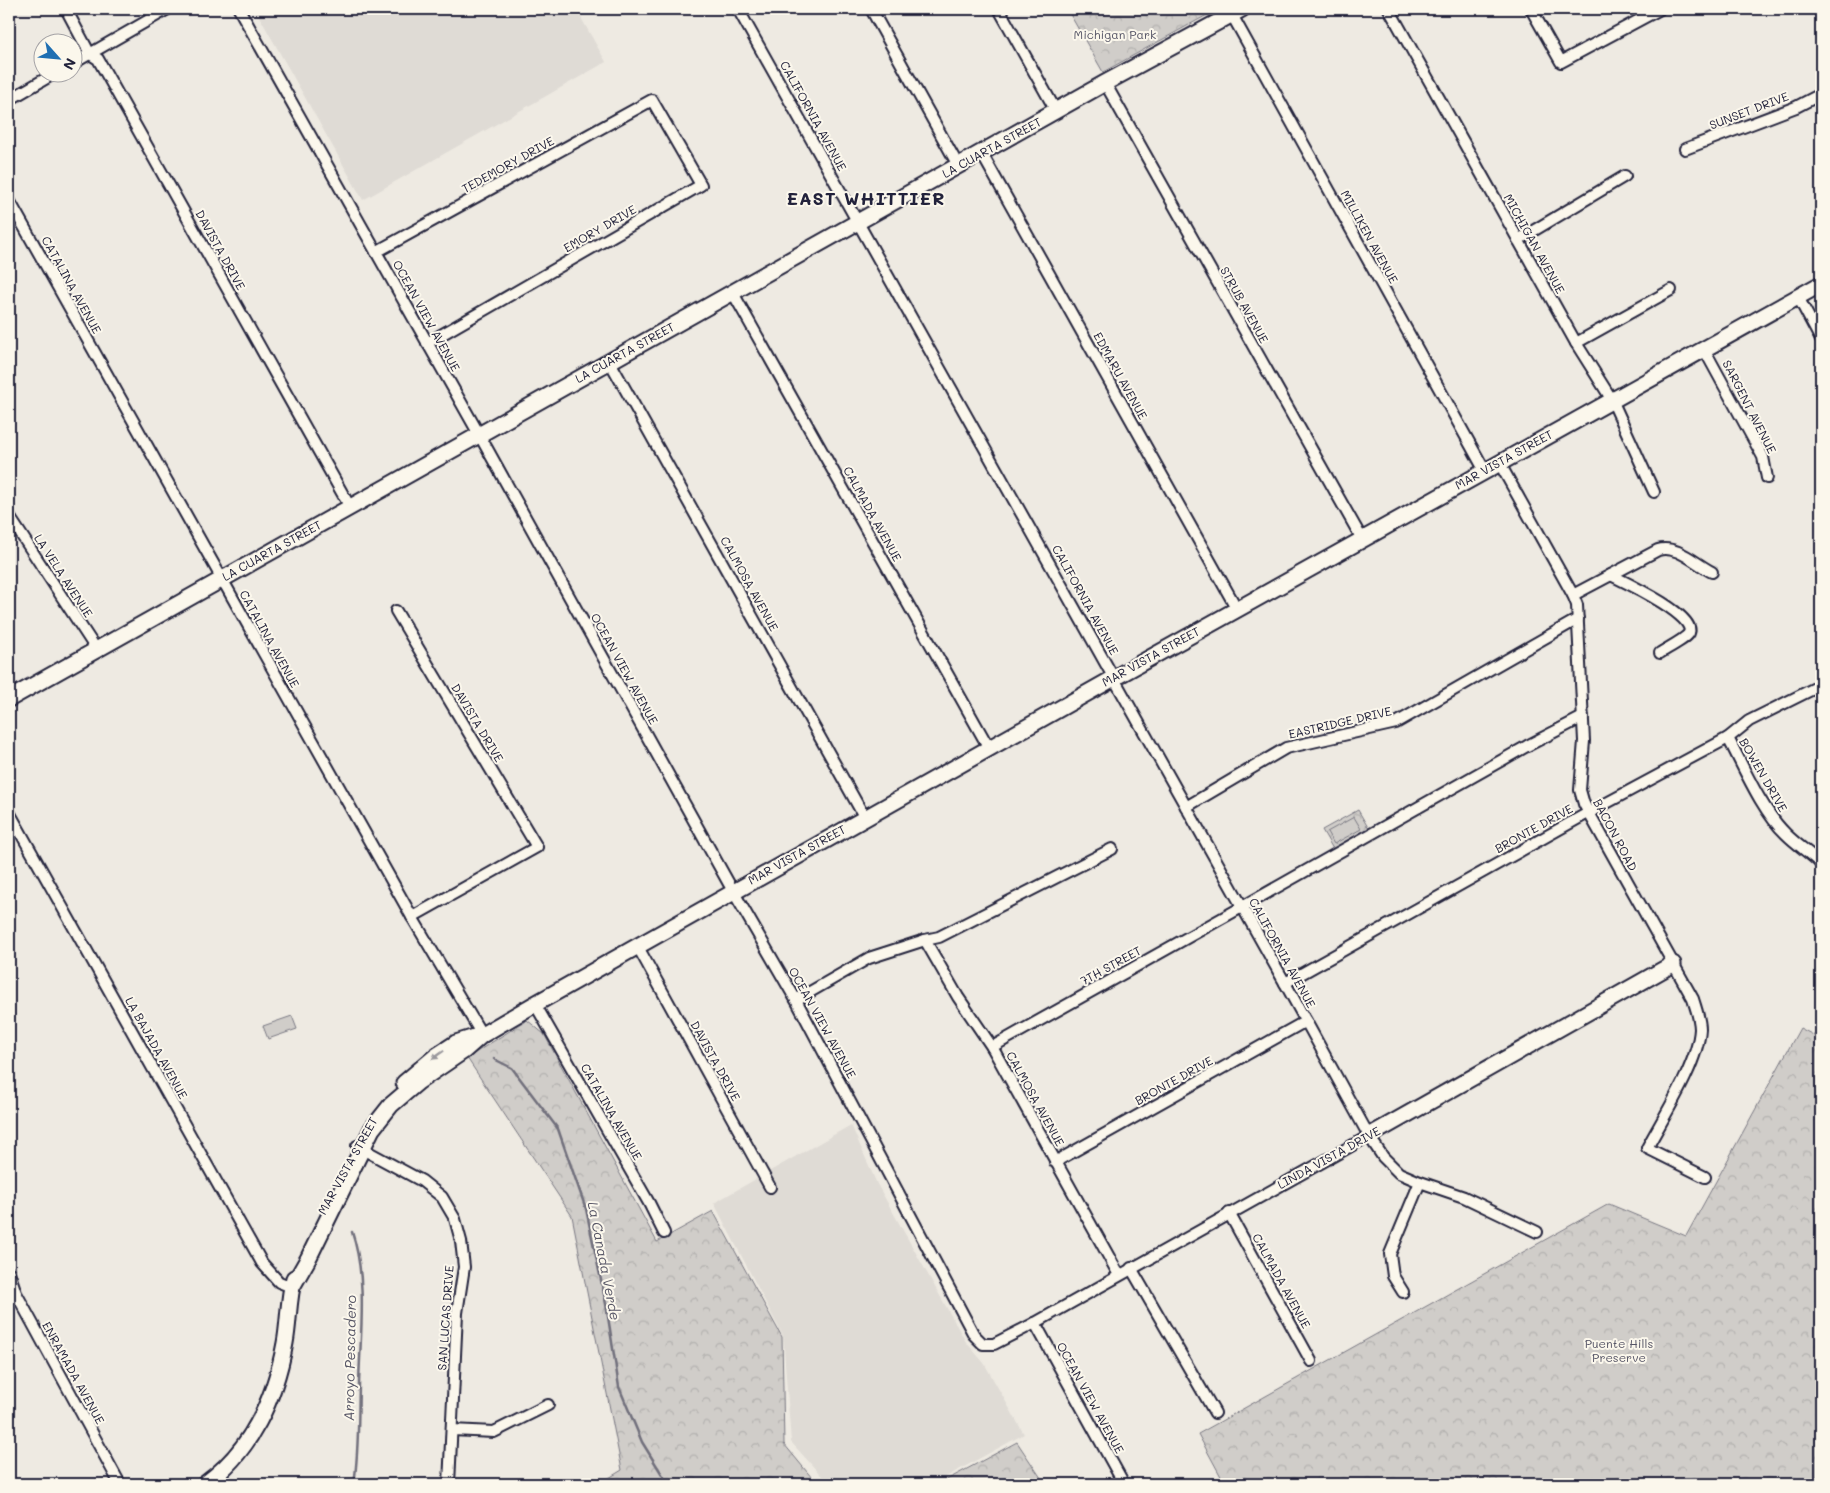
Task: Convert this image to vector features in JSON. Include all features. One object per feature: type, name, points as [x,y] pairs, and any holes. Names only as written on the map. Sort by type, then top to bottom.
[{"type":"street","name":"DAVISTA DRIVE","points":[[66,9],[90,54],[98,59],[350,507]]},
{"type":"street","points":[[82,58],[168,9]]},
{"type":"street","name":"OCEAN VIEW AVENUE","points":[[239,9],[480,436],[733,891],[796,1000],[974,1335],[983,1344]]},
{"type":"street","name":"CALIFORNIA AVENUE","points":[[738,9],[1369,1136],[1391,1166],[1399,1173],[1480,1204],[1537,1232]]},
{"type":"street","points":[[871,9],[959,167]]},
{"type":"street","points":[[999,9],[1056,111]]},
{"type":"street","name":"MICHIGAN AVENUE","points":[[1389,9],[1576,342],[1612,400],[1654,492]]},
{"type":"street","points":[[1531,9],[1561,62],[1658,9]]},
{"type":"street","name":"LA CUARTA STREET","points":[[9,699],[959,167],[1105,83],[1237,12]]},
{"type":"street","name":"MILLIKEN AVENUE","points":[[1237,12],[1485,471]]},
{"type":"street","points":[[9,100],[40,82]]},
{"type":"street","name":"STRUB AVENUE","points":[[1105,83],[1362,539]]},
{"type":"street","name":"SUNSET DRIVE","points":[[1685,149],[1796,107],[1821,94]]},
{"type":"street","name":"TEDEMORY DRIVE","points":[[376,252],[652,100]]},
{"type":"street","name":"EMORY DRIVE","points":[[427,343],[701,186],[652,100]]},
{"type":"street","name":"EDMARU AVENUE","points":[[982,154],[1237,610]]},
{"type":"street","points":[[1518,240],[1625,176]]},
{"type":"street","name":"CATALINA AVENUE","points":[[9,200],[412,918],[482,1035]]},
{"type":"street","name":"MAR VISTA STREET","points":[[205,1484],[236,1457],[252,1435],[273,1391],[282,1361],[292,1287],[300,1259],[331,1192],[359,1147],[371,1121],[390,1097],[418,1070],[456,1043],[482,1035],[733,891],[1821,284]]},
{"type":"street","points":[[1576,342],[1671,290]]},
{"type":"street","name":"CALMADA AVENUE","points":[[733,293],[990,748]]},
{"type":"street","points":[[1798,297],[1821,340]]},
{"type":"street","name":"SARGENT AVENUE","points":[[1704,349],[1763,457],[1767,478]]},
{"type":"street","name":"CALMOSA AVENUE","points":[[610,362],[865,818]]},
{"type":"street","name":"BACON ROAD","points":[[1500,464],[1577,604],[1584,741],[1580,790],[1588,813],[1693,999],[1697,1012],[1700,1027],[1693,1059],[1647,1148],[1705,1177]]},
{"type":"street","name":"LA VELA AVENUE","points":[[9,516],[96,649]]},
{"type":"street","points":[[1573,595],[1664,548],[1674,550],[1712,572]]},
{"type":"street","points":[[1611,575],[1664,604],[1689,625],[1690,629],[1686,636],[1660,653]]},
{"type":"street","name":"DAVISTA DRIVE","points":[[396,611],[537,847],[412,918]]},
{"type":"street","name":"EASTRIDGE DRIVE","points":[[1186,807],[1286,748],[1396,723],[1578,618]]},
{"type":"street","name":"BRONTE DRIVE","points":[[1285,983],[1588,813],[1728,738],[1749,721],[1821,685]]},
{"type":"street","name":"7TH STREET","points":[[992,1047],[1512,754],[1583,717]]},
{"type":"street","name":"BOWEN DRIVE","points":[[1728,738],[1768,813],[1786,834],[1821,864]]},
{"type":"street","name":"LA BAJADA AVENUE","points":[[9,812],[262,1263],[279,1282],[292,1287]]},
{"type":"street","points":[[796,1000],[870,958],[940,937],[1112,849]]},
{"type":"street","name":"CALMOSA AVENUE","points":[[925,940],[958,997],[992,1047],[1119,1275]]},
{"type":"street","name":"DAVISTA DRIVE","points":[[638,947],[770,1186]]},
{"type":"street","name":"LINDA VISTA DRIVE","points":[[983,1344],[994,1344],[1034,1323],[1673,964]]},
{"type":"street","name":"CATALINA AVENUE","points":[[534,1004],[649,1203],[664,1233]]},
{"type":"street","name":"BRONTE DRIVE","points":[[1055,1162],[1306,1021]]},
{"type":"street","name":"SAN LUCAS DRIVE","points":[[359,1147],[422,1181],[442,1197],[455,1219],[461,1241],[464,1267],[457,1313],[449,1484]]},
{"type":"street","points":[[1403,1292],[1393,1276],[1390,1254],[1420,1182]]},
{"type":"street","name":"CALMADA AVENUE","points":[[1229,1213],[1311,1361]]},
{"type":"street","points":[[1131,1268],[1215,1413]]},
{"type":"street","name":"ENRAMADA AVENUE","points":[[9,1274],[16,1293],[120,1484]]},
{"type":"street","name":"OCEAN VIEW AVENUE","points":[[1034,1323],[1124,1484]]},
{"type":"street","points":[[452,1430],[494,1432],[548,1405]]},
{"type":"shaded area","points":[[255,9],[576,9],[606,62],[363,200]]},
{"type":"shaded area","points":[[851,1125],[877,1184],[966,1342],[984,1363],[1024,1434],[933,1484],[829,1484],[791,1442],[783,1336],[714,1203]]},
{"type":"green space","name":"Michigan Park","points":[[1067,9],[1218,9],[1103,72]]},
{"type":"green space","points":[[1358,810],[1369,829],[1333,849],[1322,830]]},
{"type":"green space","points":[[1354,817],[1361,829],[1334,844],[1327,832]]},
{"type":"green space","points":[[292,1016],[297,1029],[268,1039],[263,1026]]},
{"type":"green space","points":[[527,1020],[544,1034],[657,1242],[713,1211],[782,1337],[784,1444],[817,1484],[599,1484],[622,1470],[572,1216],[467,1058]]},
{"type":"green space","name":"Puente Hills Preserve","points":[[1800,1028],[1821,1039],[1821,1484],[1225,1484],[1198,1434],[1609,1204],[1686,1236]]},
{"type":"green space","points":[[1017,1442],[1045,1484],[939,1484]]},
{"type":"waterway","name":"La Canada Verde","points":[[494,1059],[512,1068],[558,1129],[586,1209],[606,1304],[619,1387],[642,1442],[668,1484]]},
{"type":"waterway","name":"Arroyo Pescadero","points":[[352,1232],[357,1250],[362,1288],[358,1447],[354,1484]]},
{"type":"district","name":"EAST WHITTIER","points":[[866,199]]}]
